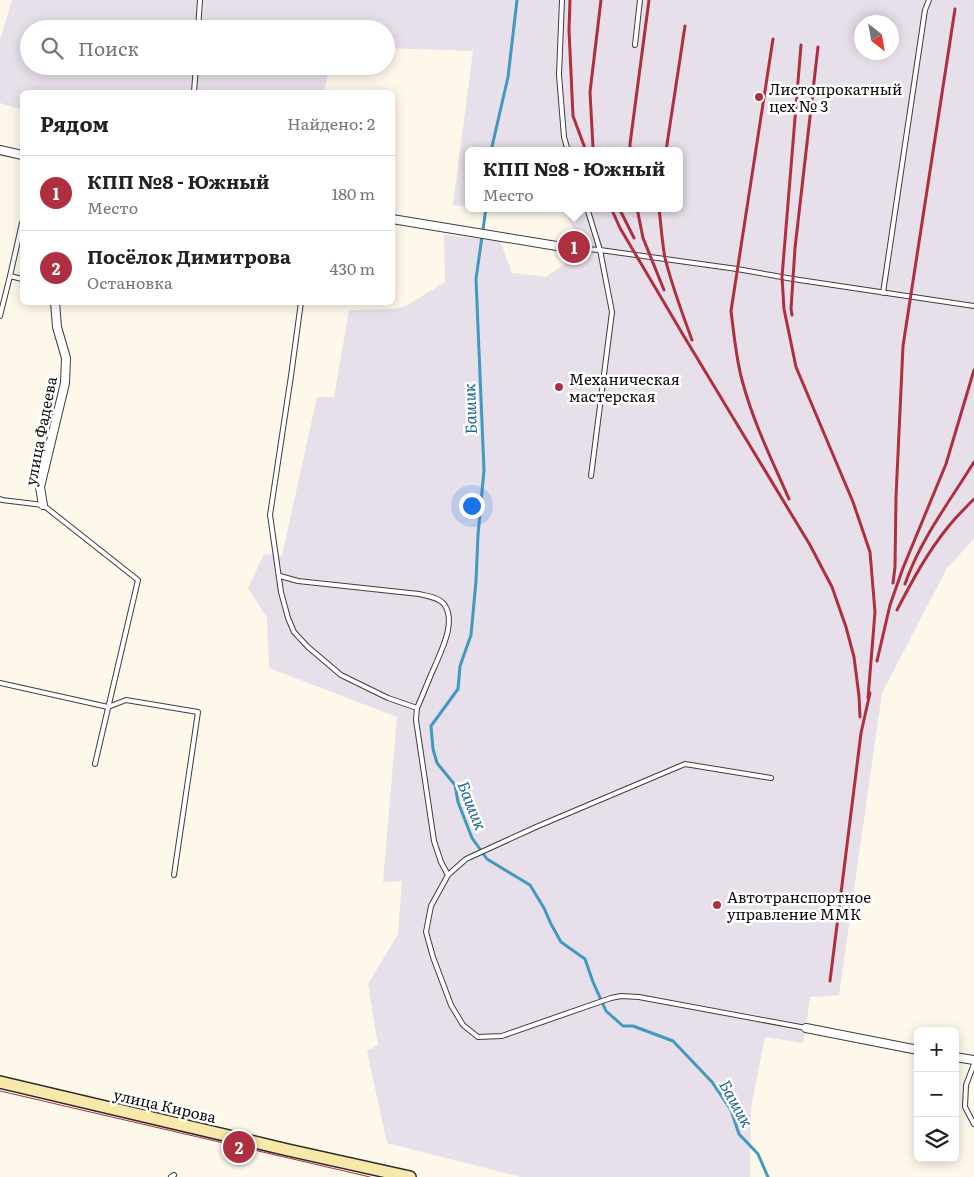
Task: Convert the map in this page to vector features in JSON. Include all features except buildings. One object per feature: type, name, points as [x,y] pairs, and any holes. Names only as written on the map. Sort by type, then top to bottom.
[{"type":"main road","name":"улица Кирова","points":[[0,1082],[410,1177]]},
{"type":"street","points":[[0,150],[20,155]]},
{"type":"street","points":[[395,219],[569,248]]},
{"type":"street","name":"улица Фадеева","points":[[43,505],[40,487],[65,383],[66,358],[57,327],[55,305]]},
{"type":"street","points":[[806,1028],[914,1049]]},
{"type":"street","points":[[959,1057],[974,1060]]},
{"type":"lane","points":[[199,20],[200,0]]},
{"type":"lane","points":[[562,0],[559,75],[564,137],[567,147]]},
{"type":"lane","points":[[635,45],[640,0]]},
{"type":"lane","points":[[883,293],[925,10],[929,0]]},
{"type":"lane","points":[[194,90],[195,75]]},
{"type":"lane","points":[[588,212],[600,250],[612,312],[591,476]]},
{"type":"lane","points":[[0,316],[20,232]]},
{"type":"lane","points":[[569,248],[600,250],[737,269],[974,306]]},
{"type":"lane","points":[[10,276],[20,278]]},
{"type":"lane","points":[[301,305],[270,515],[281,592],[288,618],[294,632],[308,647],[341,674],[388,698],[417,708]]},
{"type":"lane","points":[[0,499],[43,505],[138,580],[95,764]]},
{"type":"lane","points":[[280,576],[298,581],[419,594],[435,598],[443,603],[448,614],[445,642],[417,708],[416,720],[434,841],[440,862],[448,875]]},
{"type":"lane","points":[[0,683],[108,708],[126,700],[198,712],[174,875]]},
{"type":"lane","points":[[771,778],[685,764],[536,827],[466,860],[448,875],[431,906],[426,932],[451,1005],[463,1025],[478,1037],[502,1036],[621,996],[639,997],[806,1028]]},
{"type":"lane","points":[[974,1064],[966,1085],[965,1107],[974,1124]]},
{"type":"shaded area","points":[[12,0],[974,0],[974,539],[947,568],[882,693],[839,995],[810,997],[803,1043],[765,1037],[751,1108],[750,1177],[521,1177],[387,1143],[367,1051],[378,1045],[368,984],[398,934],[402,881],[383,882],[397,717],[269,668],[267,618],[248,588],[264,554],[282,556],[317,397],[334,397],[349,310],[393,309],[406,306],[445,282],[444,235],[500,241],[512,273],[546,277],[567,262],[573,228],[565,212],[683,212],[683,147],[465,147],[465,206],[453,205],[473,51],[395,48],[395,20],[20,20],[20,75],[328,75],[324,90],[20,90],[20,109],[0,103],[0,40]]},
{"type":"waterway","name":"Башик","points":[[492,147],[508,77],[517,0]]},
{"type":"waterway","name":"Башик","points":[[485,212],[476,279],[484,470],[476,581],[471,635],[460,666],[458,689],[431,726],[433,749],[437,763],[455,785],[458,802],[472,838],[487,859],[530,885],[561,942],[585,959],[606,1011],[623,1026],[633,1026],[673,1041],[712,1082],[731,1110],[739,1134],[758,1154],[768,1177]]},
{"type":"tram line","points":[[0,1091],[370,1177]]},
{"type":"railway","points":[[570,0],[569,30],[573,116],[585,147]]},
{"type":"railway","points":[[593,147],[590,92],[601,0]]},
{"type":"railway","points":[[630,147],[649,0]]},
{"type":"railway","points":[[893,583],[903,346],[955,9]]},
{"type":"railway","points":[[667,147],[685,26]]},
{"type":"railway","points":[[773,39],[731,311],[735,346],[746,396],[763,441],[789,499]]},
{"type":"railway","points":[[801,45],[782,277],[784,309],[796,367],[853,502],[870,552],[875,612],[868,698]]},
{"type":"railway","points":[[792,315],[795,248],[818,47]]},
{"type":"railway","points":[[613,212],[620,228],[685,338],[810,545],[832,587],[854,657],[860,717]]},
{"type":"railway","points":[[621,212],[634,238]]},
{"type":"railway","points":[[638,212],[643,238],[664,290]]},
{"type":"railway","points":[[659,212],[665,258],[692,340]]},
{"type":"railway","points":[[877,661],[890,605],[903,568],[946,464],[974,370]]},
{"type":"railway","points":[[905,584],[927,536],[974,462]]},
{"type":"railway","points":[[897,610],[933,547],[951,523],[974,499]]},
{"type":"railway","points":[[830,981],[861,733],[870,693]]},
{"type":"place","name":"Листопрокатный цех № 3","points":[[759,97]]},
{"type":"place","name":"КПП №8 - Южный","points":[[574,247]]},
{"type":"place","name":"Механическая мастерская","points":[[559,387]]},
{"type":"place","name":"Автотранспортное управление ММК","points":[[717,905]]},
{"type":"place","name":"Посёлок Димитрова","points":[[239,1147]]}]
